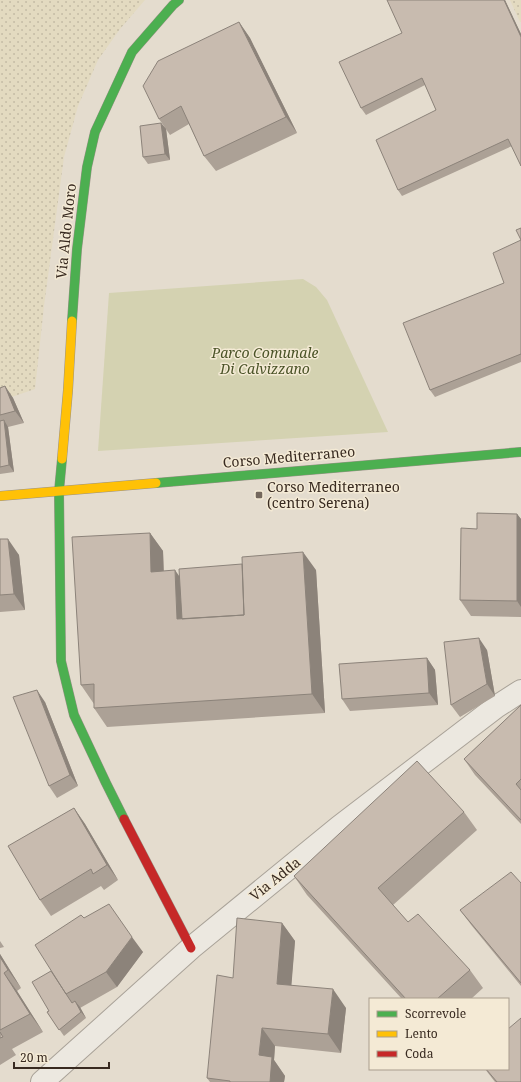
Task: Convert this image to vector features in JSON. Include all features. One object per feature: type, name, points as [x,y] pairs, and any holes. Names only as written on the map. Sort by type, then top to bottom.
[{"type":"street","name":"Via Aldo Moro","points":[[179,0],[172,5],[132,52],[108,100],[95,132],[86,167],[77,249],[68,390],[59,491],[61,661],[74,715],[106,783],[191,948]]},
{"type":"street","name":"Corso Mediterraneo","points":[[0,496],[521,452]]},
{"type":"street","name":"Via Adda","points":[[44,1081],[191,948],[339,827],[496,707],[521,692]]},
{"type":"shaded area","points":[[0,0],[145,0],[120,29],[98,60],[78,106],[64,157],[44,306],[35,389],[0,401]]},
{"type":"shaded area","points":[[510,0],[521,0],[521,22],[520,22]]},
{"type":"green space","name":"Parco Comunale Di Calvizzano","points":[[303,279],[316,287],[327,300],[388,432],[98,451],[109,293]]},
{"type":"building","points":[[387,0],[504,0],[521,37],[521,166],[508,139],[398,190],[376,140],[436,110],[422,78],[361,108],[339,62],[402,33]]},
{"type":"building","points":[[239,22],[286,117],[204,156],[181,106],[159,119],[143,86],[158,61]]},
{"type":"building","points":[[161,123],[165,154],[143,157],[140,126]]},
{"type":"building","points":[[521,228],[521,240],[516,230]]},
{"type":"building","points":[[521,240],[521,354],[430,390],[403,323],[504,283],[493,253]]},
{"type":"building","points":[[5,386],[15,411],[0,415],[0,388]]},
{"type":"building","points":[[4,420],[9,465],[0,467],[0,421]]},
{"type":"building","points":[[477,513],[517,514],[517,601],[460,600],[461,528],[477,529]]},
{"type":"building","points":[[150,533],[151,572],[175,570],[177,619],[244,615],[242,557],[303,552],[312,694],[94,708],[94,684],[81,685],[72,537]]},
{"type":"building","points":[[0,539],[8,539],[14,594],[0,595]]},
{"type":"building","points":[[242,564],[244,615],[182,619],[179,569]]},
{"type":"building","points":[[479,638],[487,684],[451,705],[444,642]]},
{"type":"building","points":[[427,658],[429,693],[342,699],[339,664]]},
{"type":"building","points":[[37,690],[70,775],[49,786],[13,697]]},
{"type":"building","points":[[521,705],[521,779],[516,784],[521,790],[521,820],[464,759]]},
{"type":"building","points":[[417,761],[464,812],[378,888],[408,922],[418,914],[470,970],[438,998],[405,998],[294,876]]},
{"type":"building","points":[[74,808],[107,865],[93,874],[91,869],[40,900],[8,846]]},
{"type":"building","points":[[511,872],[521,883],[521,983],[460,910]]},
{"type":"building","points":[[109,904],[132,937],[106,972],[66,994],[35,945],[81,915],[84,918]]},
{"type":"building","points":[[237,918],[282,923],[277,984],[333,989],[328,1034],[262,1028],[259,1055],[272,1057],[270,1082],[230,1082],[207,1078],[217,975],[233,978]]},
{"type":"building","points":[[0,957],[8,970],[4,973],[30,1014],[0,1030]]},
{"type":"building","points":[[51,971],[72,1003],[75,1001],[81,1012],[59,1030],[47,1012],[49,1011],[32,982]]},
{"type":"building","points":[[521,1018],[521,1082],[497,1082],[487,1070],[509,1070],[509,1028]]},
{"type":"traffic: fast","points":[[72,321],[77,249],[87,167],[95,132],[132,52],[179,0]]},
{"type":"traffic: fast","points":[[156,483],[521,452]]},
{"type":"traffic: fast","points":[[62,459],[59,491],[61,661],[74,715],[124,819]]},
{"type":"traffic: slow","points":[[62,459],[72,321]]},
{"type":"traffic: slow","points":[[0,496],[156,483]]},
{"type":"traffic: jam","points":[[124,819],[191,948]]},
{"type":"place","name":"Corso Mediterraneo (centro Serena)","points":[[259,495]]}]
